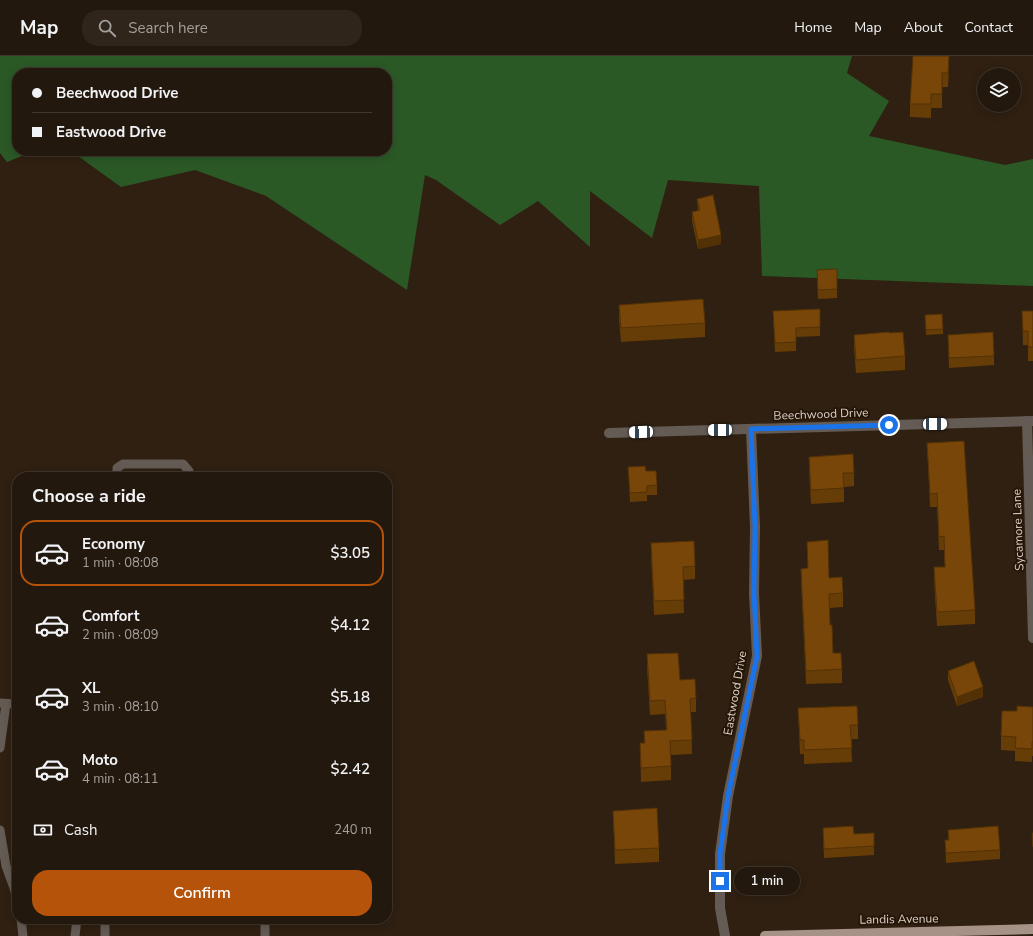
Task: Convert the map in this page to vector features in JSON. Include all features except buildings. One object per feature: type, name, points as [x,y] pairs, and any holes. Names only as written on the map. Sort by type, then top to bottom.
[{"type":"main road","name":"Landis Avenue","points":[[765,936],[868,935],[1033,929]]},
{"type":"street","name":"Beechwood Drive","points":[[609,433],[1030,421]]},
{"type":"street","name":"Sycamore Lane","points":[[1030,421],[1033,638]]},
{"type":"street","name":"Eastwood Drive","points":[[725,936],[720,908],[720,854],[728,796],[757,656],[754,593],[755,527],[751,429]]},
{"type":"lane","points":[[117,472],[117,468],[122,464],[183,464],[188,472]]},
{"type":"lane","points":[[0,748],[3,704]]},
{"type":"lane","points":[[0,830],[6,866],[12,882]]},
{"type":"lane","points":[[22,924],[23,936]]},
{"type":"lane","points":[[75,936],[76,924]]},
{"type":"lane","points":[[105,924],[105,936]]},
{"type":"lane","points":[[265,924],[265,936]]},
{"type":"green space","points":[[0,56],[852,56],[847,73],[889,101],[869,136],[1005,165],[1033,159],[1033,286],[762,276],[759,186],[668,180],[652,238],[590,191],[590,247],[538,201],[500,225],[436,180],[425,175],[407,290],[266,196],[195,170],[121,187],[78,156],[392,156],[392,68],[12,68],[12,156],[22,156],[7,162],[0,153]]},
{"type":"route","points":[[720,881],[720,854],[728,796],[754,677],[757,656],[754,593],[755,527],[751,429],[889,425]]}]
